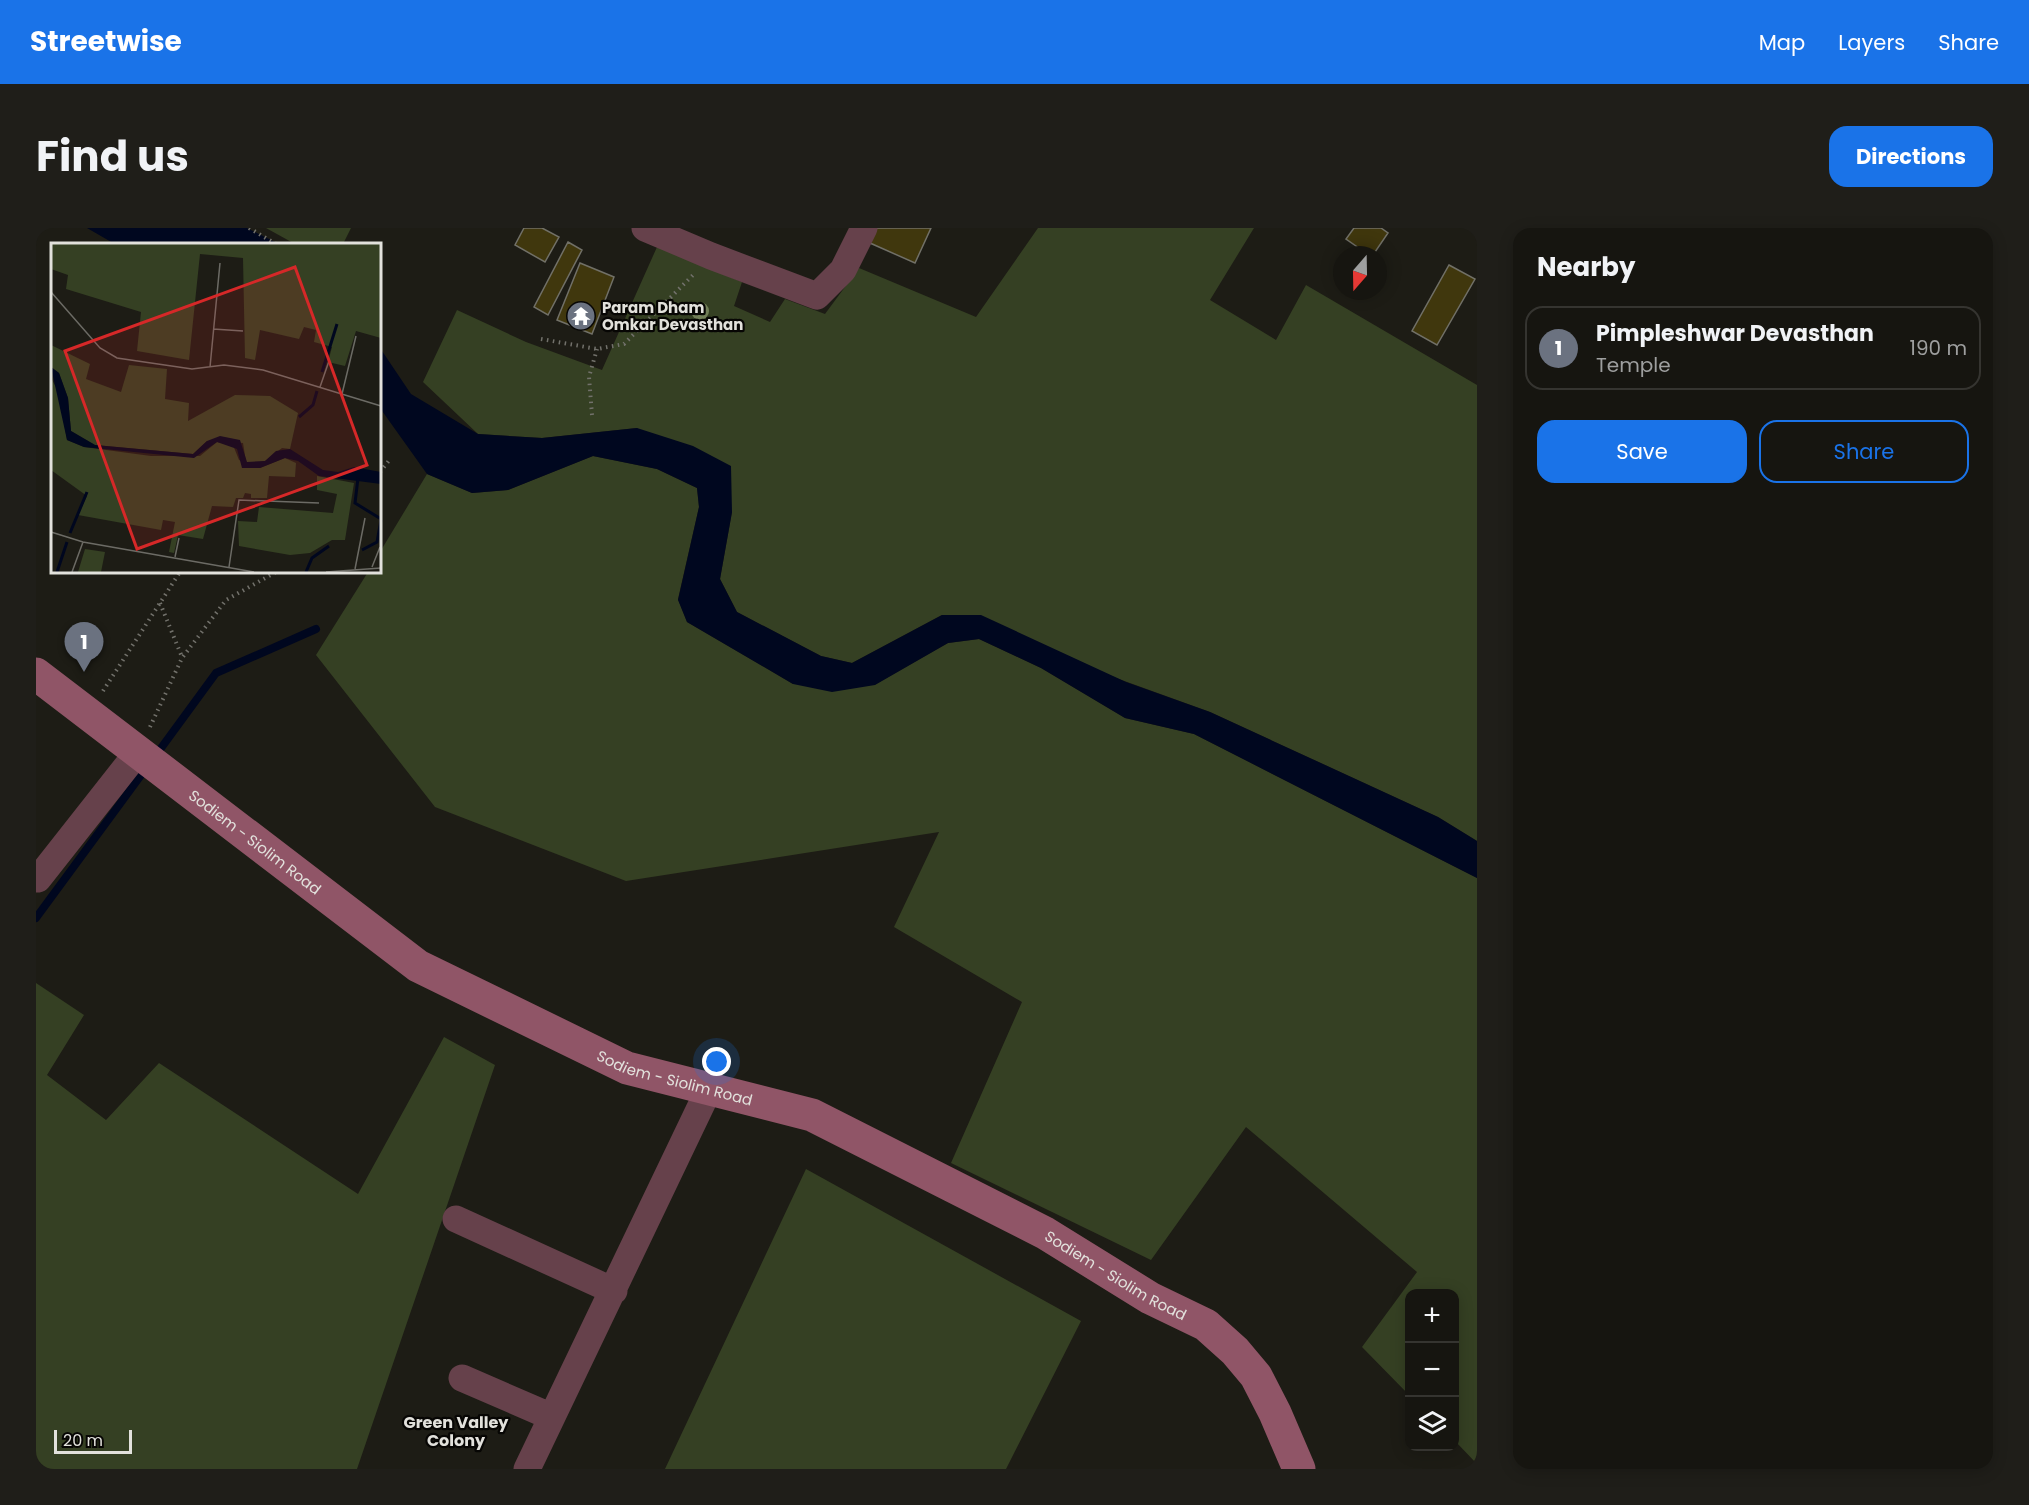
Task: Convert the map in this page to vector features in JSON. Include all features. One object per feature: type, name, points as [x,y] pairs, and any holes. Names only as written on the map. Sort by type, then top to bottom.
[{"type":"main road","name":"Sodiem - Siolim Road","points":[[36,674],[418,966],[627,1068],[812,1115],[1046,1233],[1150,1298],[1206,1325],[1235,1351],[1256,1376],[1299,1469]]},
{"type":"street","points":[[645,228],[816,296],[843,270],[864,228]]},
{"type":"street","points":[[38,879],[138,752]]},
{"type":"street","points":[[527,1469],[709,1089]]},
{"type":"street","points":[[456,1218],[614,1291]]},
{"type":"street","points":[[462,1378],[552,1417]]},
{"type":"path","points":[[249,228],[274,243]]},
{"type":"path","points":[[541,339],[597,349],[624,344],[711,256]]},
{"type":"path","points":[[592,415],[589,377],[597,349]]},
{"type":"path","points":[[381,471],[391,458]]},
{"type":"path","points":[[88,715],[179,573]]},
{"type":"path","points":[[138,752],[182,658],[226,600],[274,573]]},
{"type":"path","points":[[160,603],[182,658]]},
{"type":"green space","points":[[266,228],[351,228],[344,243],[293,243]]},
{"type":"green space","points":[[1038,228],[1254,228],[1210,300],[1276,340],[1306,285],[1477,385],[1477,841],[1438,817],[1210,712],[942,615],[852,663],[821,656],[737,612],[720,579],[732,512],[637,428],[542,438],[478,434],[423,382],[457,310],[526,342],[602,370],[657,247],[742,282],[734,306],[770,322],[785,299],[825,314],[859,268],[976,317]]},
{"type":"green space","points":[[593,456],[657,469],[697,488],[699,507],[678,599],[687,622],[793,684],[874,685],[948,643],[979,639],[1041,668],[1125,718],[1194,734],[1477,878],[1477,1464],[1459,1445],[1459,1289],[1405,1289],[1405,1391],[1362,1347],[1417,1272],[1246,1127],[1151,1260],[951,1163],[1022,1002],[894,927],[939,832],[626,881],[435,807],[316,655],[367,573],[381,573],[381,550],[427,474],[472,493],[508,490]]},
{"type":"green space","points":[[36,983],[84,1015],[47,1075],[106,1120],[159,1063],[358,1194],[444,1037],[495,1065],[357,1469],[36,1469]]},
{"type":"green space","points":[[806,1169],[1081,1321],[1006,1469],[665,1469]]},
{"type":"water","points":[[87,228],[247,228],[277,243],[113,243]]},
{"type":"water","points":[[381,349],[411,394],[478,434],[542,438],[637,428],[693,446],[731,466],[732,512],[720,579],[737,612],[821,656],[852,663],[942,615],[981,615],[1126,682],[1210,712],[1438,817],[1477,841],[1477,878],[1194,734],[1125,718],[1041,668],[979,639],[948,643],[875,685],[832,692],[793,684],[687,622],[678,600],[699,507],[697,488],[657,469],[593,456],[508,490],[472,493],[427,474],[381,409]]},
{"type":"building","points":[[524,228],[542,228],[559,237],[545,262],[515,245]]},
{"type":"building","points":[[877,228],[931,228],[915,263],[870,243]]},
{"type":"building","points":[[1354,228],[1381,228],[1388,233],[1379,246],[1356,246],[1346,239]]},
{"type":"building","points":[[568,242],[582,250],[548,315],[534,307]]},
{"type":"building","points":[[580,263],[614,277],[592,334],[557,320]]},
{"type":"building","points":[[1449,265],[1475,279],[1437,345],[1412,331]]},
{"type":"waterway","points":[[156,755],[216,673],[316,629]]},
{"type":"waterway","points":[[36,918],[147,767]]},
{"type":"place","name":"Param Dham Omkar Devasthan","points":[[581,316]]},
{"type":"place","name":"Pimpleshwar Devasthan","points":[[84,672]]},
{"type":"district","name":"Green Valley Colony","points":[[456,1431]]}]
